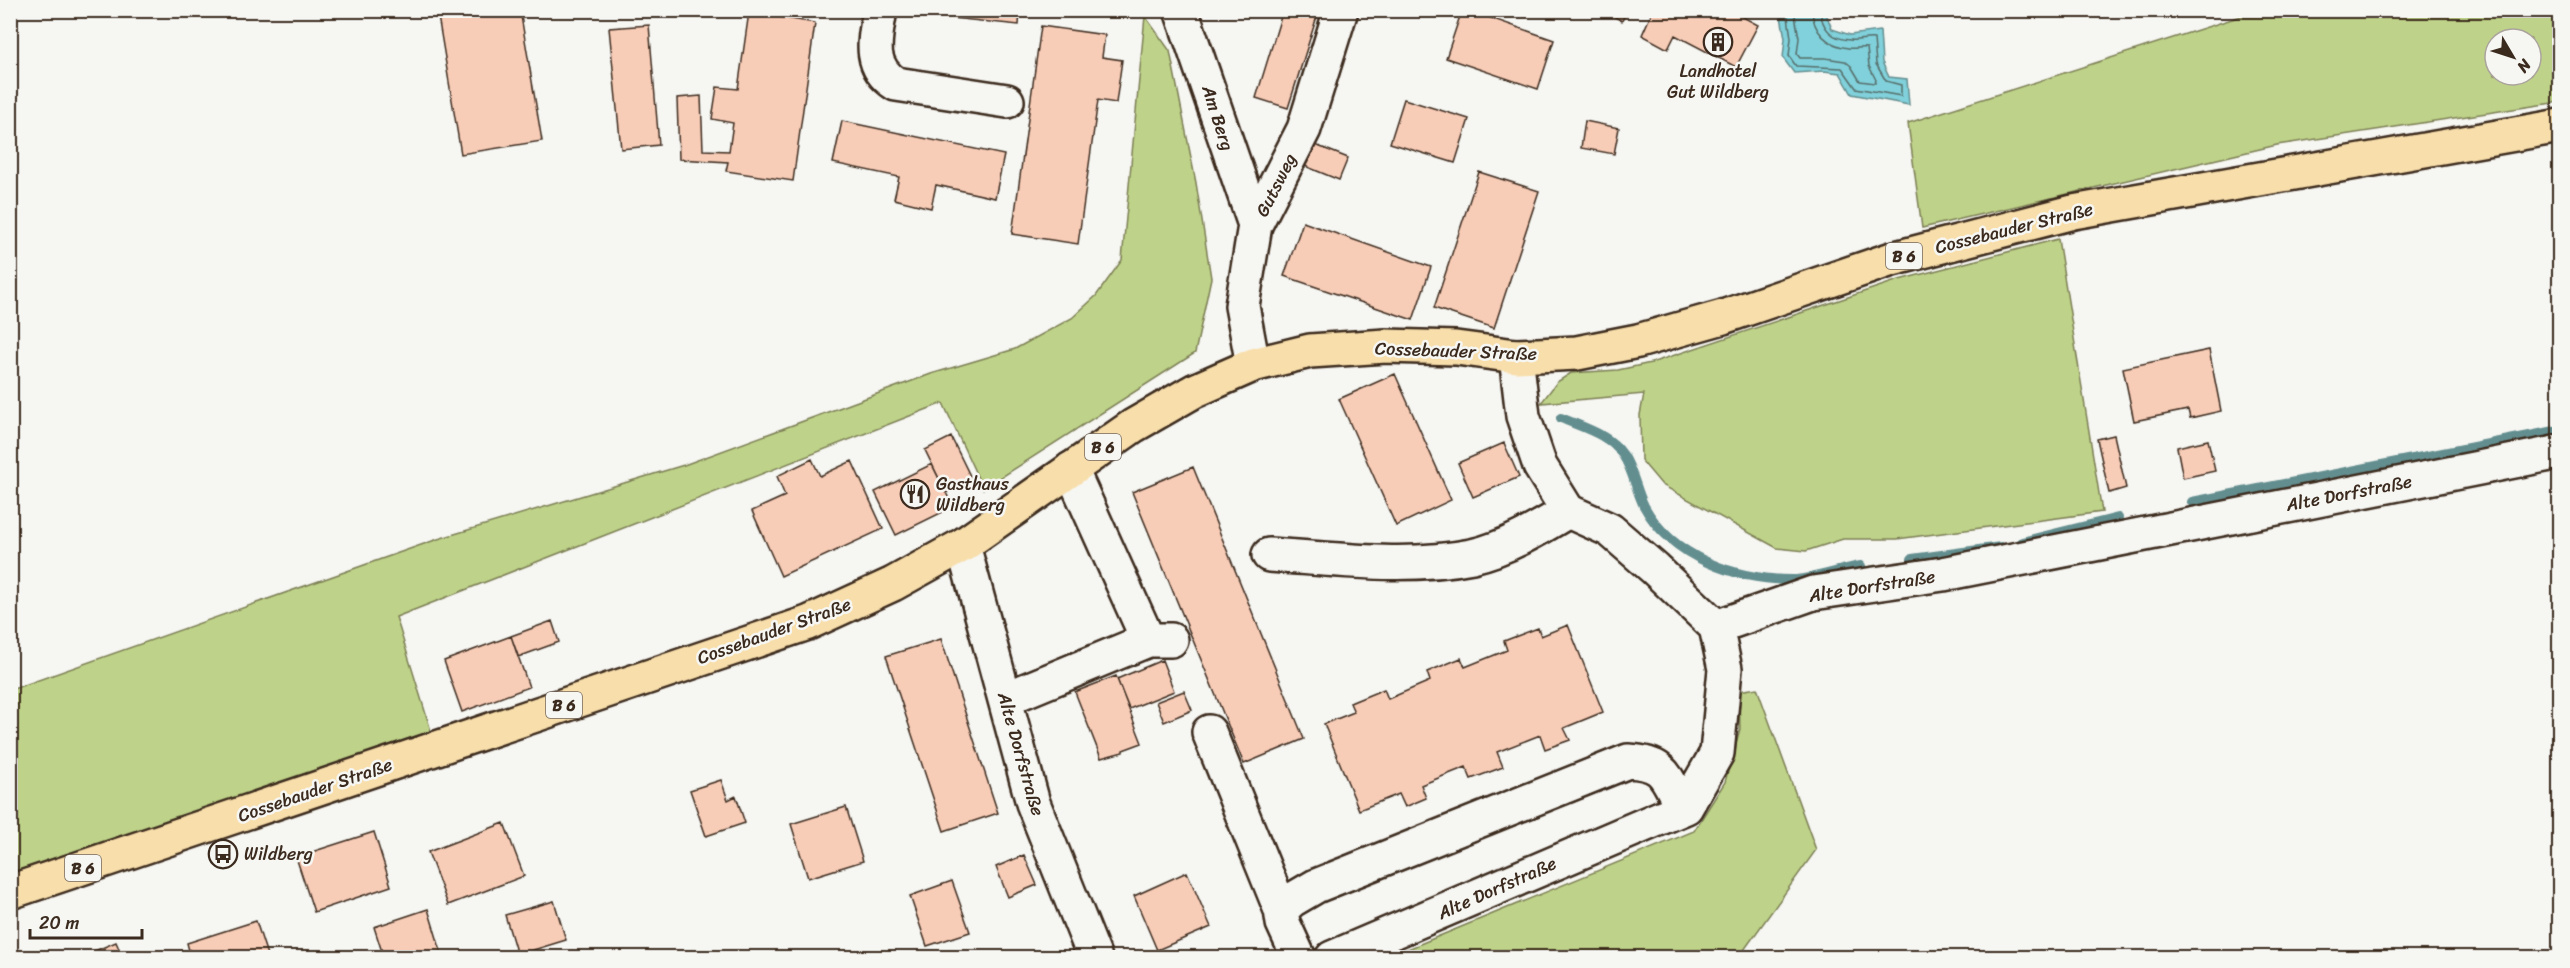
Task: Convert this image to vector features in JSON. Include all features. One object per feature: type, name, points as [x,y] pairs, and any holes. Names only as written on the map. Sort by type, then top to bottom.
[{"type":"main road","name":"Cossebauder Straße","points":[[10,892],[808,623],[893,584],[963,544],[1133,426],[1184,397],[1253,365],[1310,351],[1386,346],[1456,348],[1516,356],[1577,353],[1638,341],[1723,317],[1892,259],[2073,212],[2559,126]]},
{"type":"street","points":[[880,10],[873,51],[876,61],[887,78],[896,84],[1007,100]]},
{"type":"street","name":"Am Berg","points":[[1180,10],[1255,225]]},
{"type":"street","name":"Gutsweg","points":[[1253,365],[1242,306],[1255,225],[1304,129],[1341,10]]},
{"type":"street","points":[[1281,910],[1292,900],[1316,886],[1628,761],[1649,762],[1659,768],[1683,808],[1686,807],[1717,753],[1725,669],[1716,627],[1655,568],[1610,530],[1568,511],[1540,466],[1523,416],[1516,356]]},
{"type":"street","name":"Alte Dorfstraße","points":[[1716,627],[1813,593],[1943,574],[2559,452]]},
{"type":"street","points":[[1005,699],[1160,640],[1071,469]]},
{"type":"street","points":[[1269,555],[1420,563],[1474,556],[1534,532],[1568,511]]},
{"type":"street","name":"Alte Dorfstraße","points":[[963,544],[1034,802],[1095,957]]},
{"type":"street","points":[[1209,732],[1281,910],[1283,923],[1299,957]]},
{"type":"street","name":"Alte Dorfstraße","points":[[1332,957],[1683,808]]},
{"type":"green space","points":[[2260,10],[2559,11],[2559,102],[2277,145],[1922,228],[1908,123]]},
{"type":"green space","points":[[1145,16],[1170,51],[1196,183],[1211,278],[1195,353],[983,489],[943,403],[396,617],[432,734],[11,875],[10,690],[438,539],[684,465],[931,374],[1015,349],[1072,318],[1096,296],[1122,260]]},
{"type":"green space","points":[[2058,239],[2102,512],[1897,539],[1843,539],[1806,551],[1777,548],[1662,485],[1641,460],[1640,415],[1644,394],[1541,403],[1557,382],[1571,373],[1618,370],[1651,363],[1899,280]]},
{"type":"green space","points":[[1757,688],[1816,850],[1739,957],[1386,958],[1694,831],[1725,782],[1740,729],[1739,691]]},
{"type":"water","points":[[1780,11],[1825,11],[1832,29],[1850,35],[1880,31],[1882,62],[1889,77],[1907,79],[1909,105],[1852,94],[1840,73],[1824,71],[1794,73],[1783,58],[1785,38]]},
{"type":"building","points":[[437,10],[520,10],[542,141],[461,154]]},
{"type":"building","points":[[894,10],[1020,10],[1019,25],[894,12]]},
{"type":"building","points":[[1283,10],[1319,10],[1288,108],[1256,98]]},
{"type":"building","points":[[1462,10],[1468,10],[1554,40],[1538,89],[1446,58]]},
{"type":"building","points":[[1602,10],[1627,10],[1622,21]]},
{"type":"building","name":"Landhotel Gut Wildberg","points":[[1653,10],[1716,10],[1722,14],[1724,10],[1730,10],[1758,25],[1736,67],[1675,35],[1668,49],[1642,35]]},
{"type":"building","points":[[749,12],[815,23],[793,181],[726,171],[728,162],[679,159],[677,98],[701,96],[703,150],[729,151],[733,123],[712,119],[717,87],[738,89]]},
{"type":"building","points":[[649,25],[659,145],[621,149],[609,28]]},
{"type":"building","points":[[1041,26],[1105,35],[1102,57],[1122,60],[1116,103],[1098,100],[1078,244],[1012,234]]},
{"type":"building","points":[[1404,99],[1469,119],[1455,163],[1390,143]]},
{"type":"building","points":[[842,121],[1004,155],[995,198],[936,185],[931,208],[894,199],[899,177],[833,163]]},
{"type":"building","points":[[1585,121],[1619,128],[1614,154],[1581,148]]},
{"type":"building","points":[[1313,144],[1348,158],[1339,180],[1305,166]]},
{"type":"building","points":[[1479,172],[1539,191],[1494,328],[1434,308]]},
{"type":"building","points":[[1303,222],[1431,267],[1413,320],[1284,276]]},
{"type":"building","points":[[2560,263],[2560,285],[2556,264]]},
{"type":"building","points":[[2209,350],[2221,411],[2190,418],[2188,410],[2134,421],[2123,368]]},
{"type":"building","points":[[1395,374],[1451,500],[1396,526],[1339,399]]},
{"type":"building","points":[[2114,435],[2126,488],[2109,493],[2097,439]]},
{"type":"building","points":[[951,437],[972,480],[946,493],[925,450]]},
{"type":"building","points":[[2208,440],[2215,471],[2183,478],[2177,447]]},
{"type":"building","points":[[1504,443],[1519,477],[1473,497],[1458,463]]},
{"type":"building","points":[[812,459],[820,476],[852,461],[883,529],[781,576],[752,511],[785,496],[777,476]]},
{"type":"building","points":[[932,464],[953,507],[896,535],[875,492]]},
{"type":"building","points":[[1193,467],[1304,739],[1244,764],[1132,492]]},
{"type":"building","points":[[552,621],[559,642],[518,657],[511,636]]},
{"type":"building","points":[[1568,625],[1603,712],[1564,728],[1570,740],[1545,749],[1540,735],[1497,752],[1503,767],[1471,779],[1466,767],[1421,785],[1426,798],[1405,807],[1399,794],[1359,810],[1324,724],[1354,712],[1350,703],[1384,689],[1388,699],[1430,681],[1427,672],[1461,658],[1465,667],[1507,650],[1504,641],[1538,628],[1541,636]]},
{"type":"building","points":[[511,636],[529,687],[462,712],[444,661]]},
{"type":"building","points":[[941,639],[998,813],[944,831],[886,656]]},
{"type":"building","points":[[1162,660],[1174,691],[1129,709],[1117,679]]},
{"type":"building","points":[[1116,676],[1142,743],[1123,750],[1123,752],[1101,758],[1075,692]]},
{"type":"building","points":[[1184,691],[1192,710],[1164,722],[1156,702]]},
{"type":"building","points":[[721,780],[728,800],[736,796],[745,823],[706,836],[690,790]]},
{"type":"building","points":[[846,807],[863,861],[808,878],[791,824]]},
{"type":"building","points":[[504,823],[524,876],[448,905],[428,852]]},
{"type":"building","points":[[374,832],[391,886],[314,912],[296,857]]},
{"type":"building","points":[[1024,855],[1037,885],[1008,897],[996,867]]},
{"type":"building","points":[[1187,872],[1211,927],[1157,950],[1134,896]]},
{"type":"building","points":[[952,881],[970,932],[927,946],[910,896]]},
{"type":"building","points":[[554,901],[566,940],[517,955],[505,915]]},
{"type":"building","points":[[428,909],[443,958],[416,958],[414,951],[395,958],[384,958],[374,927]]},
{"type":"building","points":[[256,921],[268,958],[191,958],[187,943]]},
{"type":"building","points":[[116,942],[123,958],[92,958],[90,953]]},
{"type":"waterway","points":[[1561,418],[1595,432],[1611,442],[1623,455],[1644,506],[1656,524],[1671,540],[1708,562],[1750,576],[1793,580],[1861,566]]},
{"type":"waterway","points":[[2192,502],[2560,430]]},
{"type":"waterway","points":[[2022,542],[2118,518]]},
{"type":"waterway","points":[[1912,559],[2001,547]]},
{"type":"place","name":"Landhotel Gut Wildberg","points":[[1718,42]]},
{"type":"place","name":"Gasthaus Wildberg","points":[[915,494]]},
{"type":"place","name":"Wildberg","points":[[223,854]]}]
